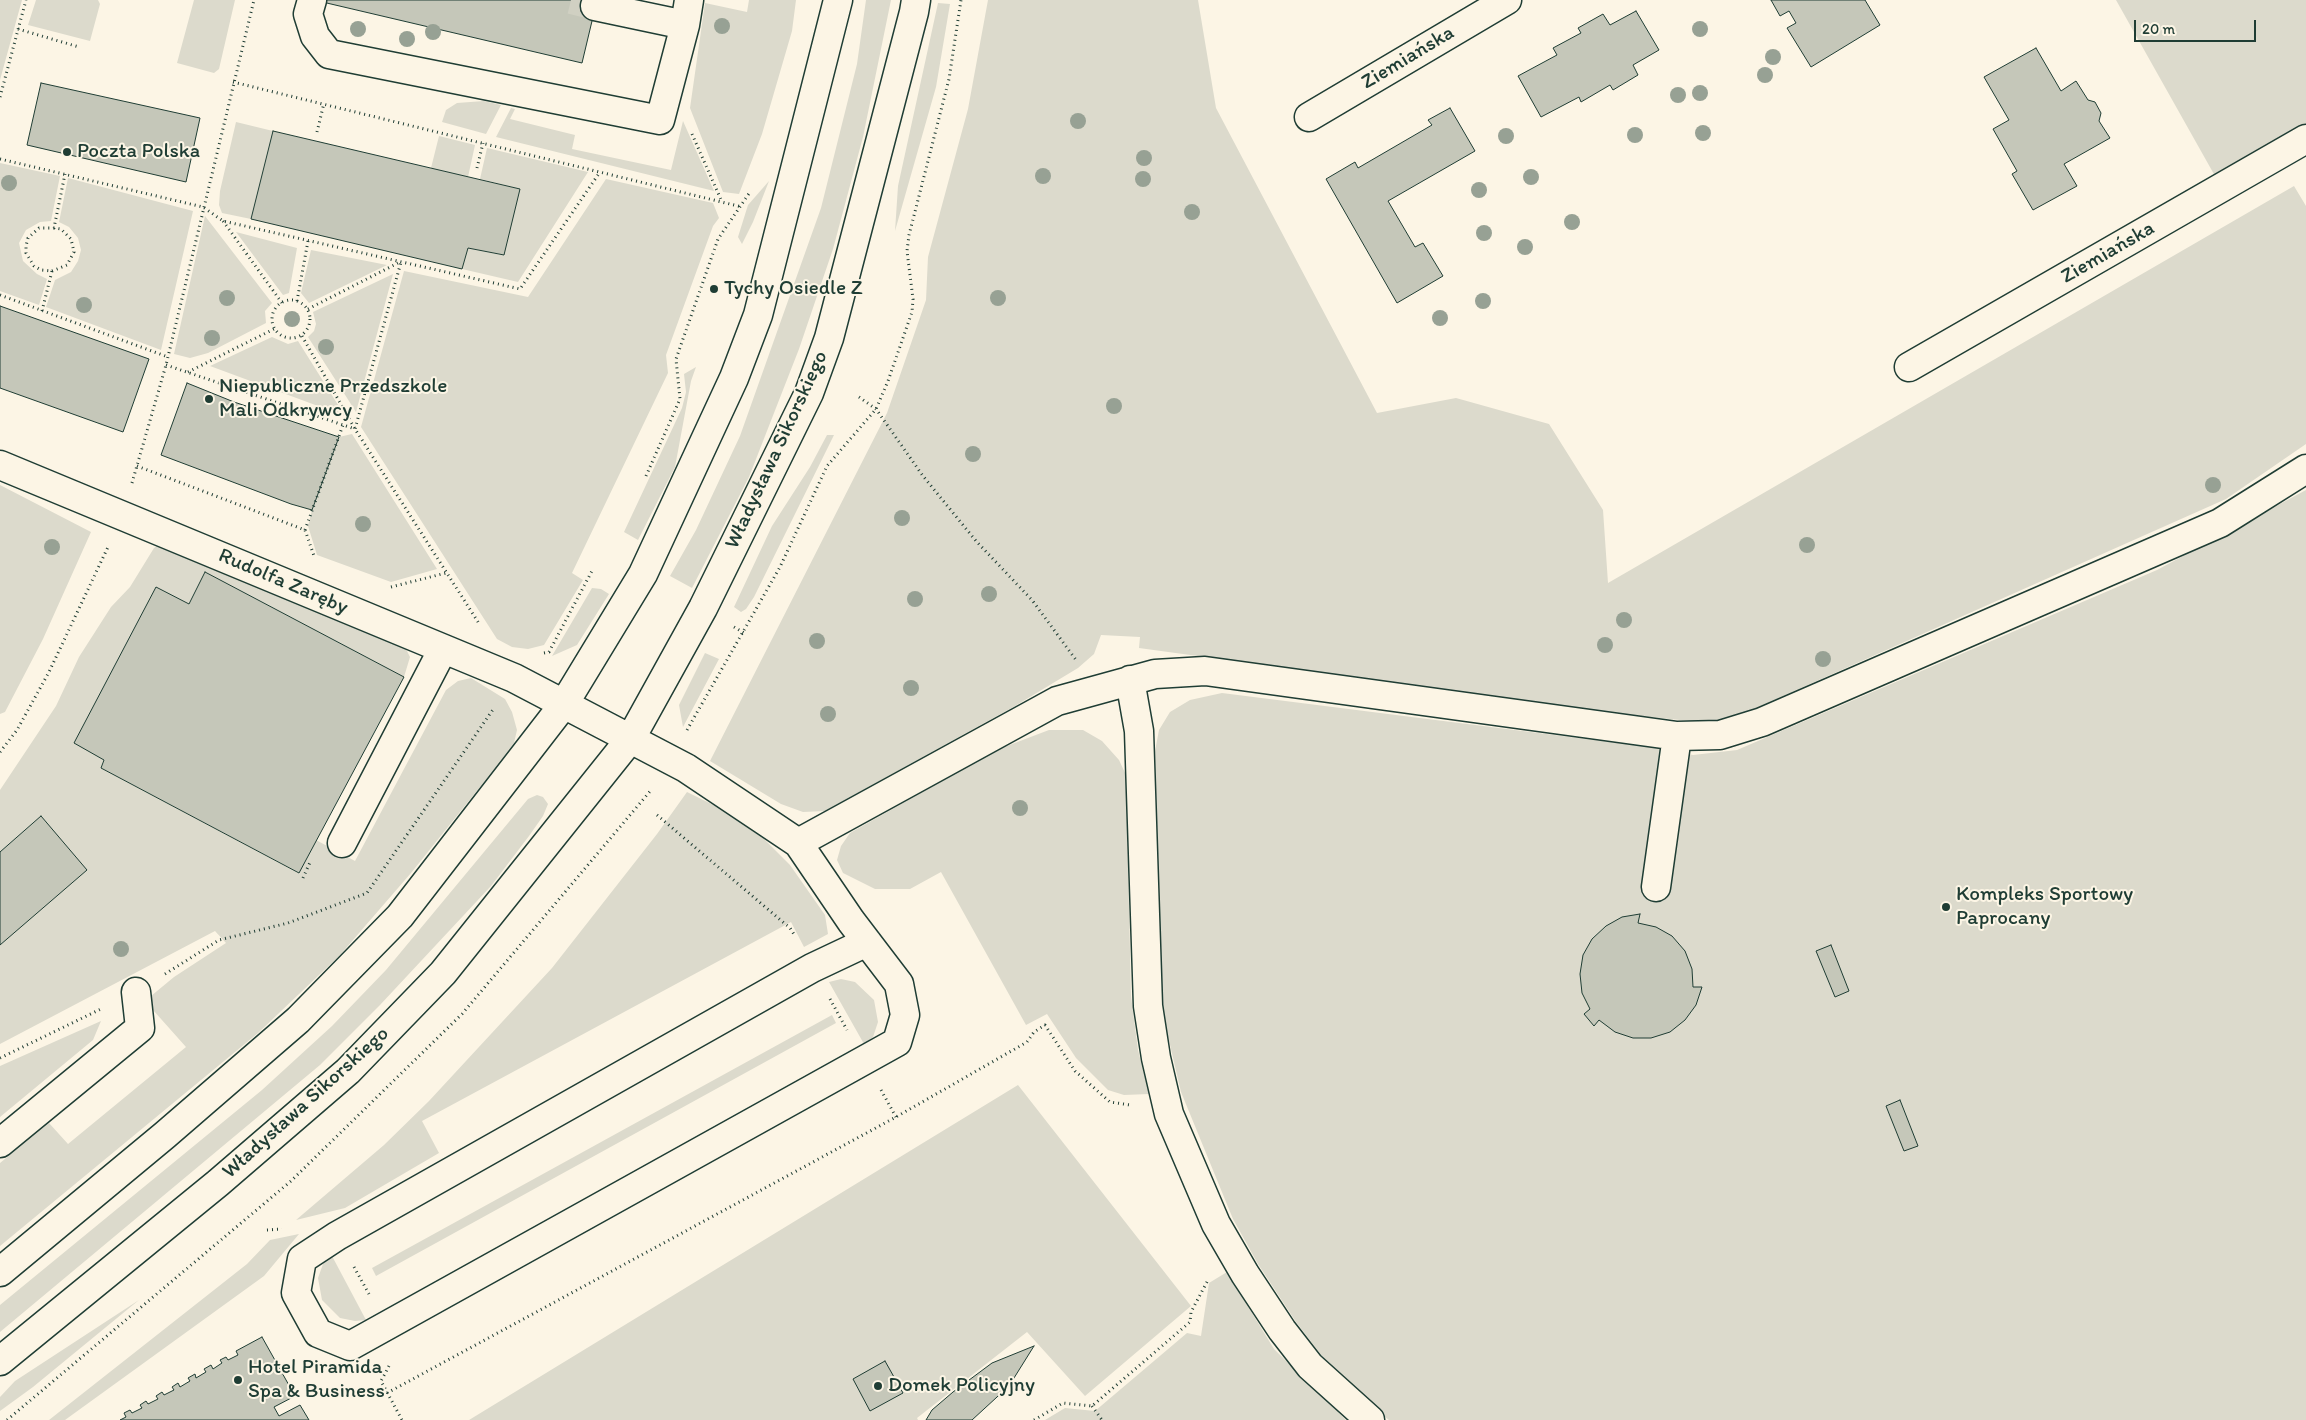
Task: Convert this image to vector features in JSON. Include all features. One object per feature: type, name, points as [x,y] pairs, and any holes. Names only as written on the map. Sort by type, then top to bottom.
[{"type":"street","points":[[312,0],[308,14],[315,36],[329,54],[660,120],[687,13],[595,6]]},
{"type":"street","points":[[0,1272],[298,1020],[400,916],[564,704],[643,574],[734,378],[758,315],[838,0]]},
{"type":"street","name":"Władysława Sikorskiego","points":[[0,1361],[218,1183],[348,1071],[443,973],[631,738],[703,608],[809,393],[829,338],[916,0]]},
{"type":"street","name":"Ziemiańska","points":[[1309,117],[1507,0]]},
{"type":"street","name":"Ziemiańska","points":[[1909,368],[2306,139]]},
{"type":"street","name":"Rudolfa Zaręby","points":[[0,465],[514,678],[564,704]]},
{"type":"street","points":[[798,842],[1057,701],[1155,674],[1205,671],[1677,736],[1720,735],[1772,718],[2220,523],[2306,469]]},
{"type":"street","points":[[342,842],[443,649]]},
{"type":"street","points":[[1130,680],[1139,731],[1148,1006],[1156,1058],[1169,1114],[1216,1224],[1245,1274],[1282,1330],[1310,1366],[1370,1420]]},
{"type":"street","points":[[564,704],[686,768],[798,842],[867,942],[899,984],[905,1015],[897,1042],[350,1346],[318,1333],[296,1293],[302,1259],[337,1236],[812,968],[867,942]]},
{"type":"street","points":[[1656,887],[1677,736]]},
{"type":"street","points":[[0,1143],[140,1028],[136,992]]},
{"type":"path","points":[[0,97],[26,0]]},
{"type":"path","points":[[0,752],[17,730],[49,672],[122,516],[166,365],[254,0]]},
{"type":"path","points":[[18,29],[78,47]]},
{"type":"path","points":[[234,82],[742,207]]},
{"type":"path","points":[[670,82],[722,202]]},
{"type":"path","points":[[317,132],[324,103]]},
{"type":"path","points":[[477,168],[483,143]]},
{"type":"path","points":[[0,159],[203,207],[223,221],[282,303]]},
{"type":"path","points":[[223,221],[520,289],[600,172]]},
{"type":"path","points":[[54,228],[65,174]]},
{"type":"path","points":[[643,484],[680,399],[676,359],[718,239],[752,190]]},
{"type":"path","points":[[39,228],[54,228],[61,230],[71,239],[74,252],[68,265],[52,271],[41,270],[34,266],[26,253],[28,238],[39,228]]},
{"type":"path","points":[[296,302],[308,240]]},
{"type":"path","points":[[308,309],[401,262]]},
{"type":"path","points":[[355,429],[401,262]]},
{"type":"path","points":[[42,311],[52,271]]},
{"type":"path","points":[[0,295],[168,357]]},
{"type":"path","points":[[291,300],[296,302],[308,309],[311,319],[308,328],[302,336],[292,339],[282,336],[274,329],[272,319],[274,310],[282,303],[291,300]]},
{"type":"path","points":[[188,372],[274,329]]},
{"type":"path","points":[[302,336],[355,429],[481,628]]},
{"type":"path","points":[[166,365],[355,429]]},
{"type":"path","points":[[859,397],[876,409],[922,476],[976,541],[1032,600],[1098,690]]},
{"type":"path","points":[[316,559],[305,530],[343,425]]},
{"type":"path","points":[[137,466],[305,530]]},
{"type":"path","points":[[541,654],[549,652],[593,569]]},
{"type":"path","points":[[382,584],[391,587],[446,573]]},
{"type":"path","points":[[0,1058],[136,992]]},
{"type":"path","points":[[387,1393],[896,1117],[1027,1042],[1034,1032],[1045,1025],[1075,1071]]},
{"type":"path","points":[[1034,1420],[1063,1403],[1092,1406],[1190,1322],[1191,1312],[1206,1281]]},
{"type":"path","points":[[1092,1406],[1102,1420]]},
{"type":"shaded area","points":[[0,0],[22,0],[0,80]]},
{"type":"shaded area","points":[[36,0],[98,0],[100,4],[90,41],[28,25]]},
{"type":"shaded area","points":[[194,0],[235,0],[219,69],[214,73],[177,63]]},
{"type":"shaded area","points":[[749,0],[796,0],[792,31],[762,134],[739,194],[723,192],[690,108],[705,3],[747,12]]},
{"type":"shaded area","points":[[866,0],[891,0],[863,137],[833,249],[799,349],[749,477],[692,588],[670,576],[696,530],[740,436],[821,208],[857,64]]},
{"type":"shaded area","points":[[988,0],[1198,0],[1216,108],[1377,413],[1456,398],[1549,424],[1603,510],[1608,583],[2294,186],[2306,206],[2306,444],[2226,499],[1720,724],[1630,715],[1139,648],[1140,637],[1101,635],[1094,654],[1078,668],[1015,706],[825,811],[803,812],[781,804],[710,761],[887,413],[926,300],[928,257],[968,109]]},
{"type":"shaded area","points":[[2116,0],[2306,0],[2306,125],[2215,176]]},
{"type":"shaded area","points":[[938,3],[950,4],[936,87],[895,231],[898,186]]},
{"type":"shaded area","points":[[484,101],[501,105],[486,134],[442,122],[446,110],[457,103]]},
{"type":"shaded area","points":[[511,108],[515,109],[510,119],[575,135],[572,149],[671,170],[683,121],[714,191],[496,137]]},
{"type":"shaded area","points":[[236,122],[273,131],[251,219],[222,213],[219,205],[220,191]]},
{"type":"shaded area","points":[[439,136],[475,145],[468,177],[431,168]]},
{"type":"shaded area","points":[[487,148],[588,172],[518,282],[462,269],[468,248],[502,255],[520,189],[480,179]]},
{"type":"shaded area","points":[[0,163],[60,176],[51,221],[40,222],[26,230],[19,243],[23,261],[37,274],[47,279],[39,305],[0,291]]},
{"type":"shaded area","points":[[68,178],[193,211],[161,350],[46,307],[55,280],[71,272],[78,261],[81,250],[78,238],[69,227],[59,222]]},
{"type":"shaded area","points":[[606,179],[713,203],[719,218],[713,226],[666,355],[668,373],[572,573],[583,580],[544,645],[528,649],[512,647],[497,639],[361,427],[404,271],[528,297]]},
{"type":"shaded area","points":[[769,181],[742,244],[738,237],[748,205]]},
{"type":"shaded area","points":[[205,216],[272,303],[265,311],[266,323],[208,353],[190,358],[174,354]]},
{"type":"shaded area","points":[[236,232],[297,248],[289,293],[283,295]]},
{"type":"shaded area","points":[[311,250],[387,265],[309,303],[301,293]]},
{"type":"shaded area","points":[[393,274],[356,412],[308,337],[314,331],[316,324],[313,312]]},
{"type":"shaded area","points":[[272,337],[288,344],[298,341],[345,416],[210,366]]},
{"type":"shaded area","points":[[696,367],[691,381],[675,467],[638,540],[624,532],[682,408],[686,392],[684,374]]},
{"type":"shaded area","points":[[352,434],[437,569],[391,582],[317,555],[308,526],[312,510],[339,437]]},
{"type":"shaded area","points":[[827,435],[834,435],[754,597],[746,609],[741,612],[734,607],[772,526],[810,467]]},
{"type":"shaded area","points":[[0,485],[91,532],[43,639],[5,712],[0,714]]},
{"type":"shaded area","points":[[2306,490],[2306,1420],[1389,1420],[1371,1406],[1322,1356],[1296,1322],[1258,1264],[1233,1219],[1181,1092],[1161,1006],[1155,751],[1159,730],[1170,712],[1190,700],[1222,693],[1657,748],[1693,755],[1737,750],[2157,570]]},
{"type":"shaded area","points":[[161,543],[405,647],[410,657],[404,677],[205,572],[189,604],[156,588],[101,768],[298,873],[316,840],[355,861],[446,690],[458,681],[471,678],[505,699],[512,712],[517,730],[514,743],[484,782],[411,873],[340,955],[258,1033],[0,1246],[0,1163],[49,1123],[68,1144],[186,1047],[145,1001],[174,977],[226,943],[215,931],[0,1044],[0,790],[56,706],[79,657],[111,607],[130,587],[154,548]]},
{"type":"shaded area","points":[[592,588],[601,589],[609,594],[577,645],[552,656]]},
{"type":"shaded area","points":[[705,653],[719,659],[683,727],[679,705]]},
{"type":"shaded area","points":[[1049,730],[1083,730],[1102,741],[1119,760],[1126,775],[1131,996],[1138,1050],[1149,1094],[1124,1095],[1108,1090],[1076,1058],[1047,1014],[1026,1025],[941,872],[910,889],[875,889],[843,873],[837,860],[841,846],[850,833],[999,749]]},
{"type":"shaded area","points":[[687,792],[746,821],[790,865],[825,915],[828,934],[804,947],[791,922],[422,1121],[439,1153],[345,1208],[296,1220],[384,1145],[429,1101],[552,968],[657,834]]},
{"type":"shaded area","points":[[537,795],[543,797],[548,804],[543,816],[491,886],[380,1005],[320,1065],[0,1332],[0,1305],[262,1090],[332,1026],[386,970],[528,799]]},
{"type":"shaded area","points":[[841,979],[855,982],[874,1000],[878,1022],[873,1037],[864,1044],[829,982]]},
{"type":"shaded area","points":[[832,1015],[836,1023],[376,1276],[372,1268]]},
{"type":"shaded area","points":[[101,1021],[93,1040],[0,1117],[0,1066]]},
{"type":"shaded area","points":[[1018,1085],[1191,1306],[1085,1396],[1027,1332],[917,1418],[918,1420],[469,1420]]},
{"type":"shaded area","points":[[299,1234],[264,1276],[65,1420],[49,1420],[247,1264],[270,1240]]},
{"type":"shaded area","points":[[332,1256],[366,1320],[355,1321],[340,1318],[322,1300],[318,1278],[323,1264]]},
{"type":"shaded area","points":[[1227,1272],[1274,1349],[1346,1420],[1045,1420],[1065,1408],[1095,1411],[1187,1333],[1201,1336],[1209,1283]]},
{"type":"shaded area","points":[[139,1300],[33,1387],[0,1411],[0,1397],[15,1381]]},
{"type":"building","points":[[314,0],[597,0],[582,63]]},
{"type":"building","points":[[1771,0],[1865,0],[1880,25],[1811,67],[1787,28],[1796,23],[1789,11],[1780,16]]},
{"type":"building","points":[[1636,11],[1659,50],[1633,65],[1638,75],[1613,90],[1610,85],[1581,102],[1579,97],[1541,117],[1518,76],[1557,55],[1553,48],[1581,33],[1578,28],[1603,14],[1610,25]]},
{"type":"building","points":[[2036,48],[2061,91],[2076,81],[2088,100],[2095,102],[2101,113],[2099,121],[2110,138],[2064,164],[2077,186],[2033,210],[2012,174],[2017,171],[1993,129],[2009,120],[1984,77]]},
{"type":"building","points":[[41,83],[200,118],[186,182],[27,145]]},
{"type":"building","points":[[1450,108],[1475,151],[1388,201],[1415,247],[1423,243],[1443,276],[1397,303],[1326,179],[1355,162],[1358,168],[1432,125],[1428,120]]},
{"type":"building","points":[[273,131],[520,189],[504,255],[468,248],[462,269],[251,219]]},
{"type":"building","points":[[0,306],[149,359],[123,432],[0,388]]},
{"type":"building","points":[[187,383],[234,402],[339,437],[312,510],[291,504],[161,455]]},
{"type":"building","points":[[205,572],[404,677],[299,873],[101,768],[104,760],[74,743],[156,587],[189,604]]},
{"type":"building","points":[[41,816],[87,870],[0,945],[0,852]]},
{"type":"building","points":[[1640,914],[1638,923],[1656,927],[1672,936],[1685,951],[1692,969],[1693,987],[1702,987],[1696,1005],[1685,1020],[1670,1032],[1651,1038],[1633,1038],[1615,1032],[1599,1020],[1594,1026],[1584,1014],[1590,1009],[1582,993],[1580,974],[1583,955],[1592,939],[1606,926],[1622,917]]},
{"type":"building","points":[[1831,945],[1849,991],[1835,997],[1816,951]]},
{"type":"building","points":[[1900,1100],[1918,1146],[1904,1151],[1886,1106]]},
{"type":"building","name":"Hotel Piramida Spa & Business","points":[[262,1337],[295,1396],[274,1407],[279,1416],[300,1405],[309,1420],[120,1420],[126,1417],[124,1413],[130,1410],[132,1413],[142,1408],[140,1405],[146,1401],[148,1404],[158,1399],[156,1396],[162,1392],[164,1395],[174,1390],[172,1387],[178,1383],[180,1387],[190,1381],[188,1378],[195,1374],[196,1378],[206,1372],[204,1369],[211,1365],[213,1369],[222,1363],[220,1360],[226,1357],[228,1360],[238,1355],[236,1351]]},
{"type":"building","points":[[1034,1346],[1009,1386],[972,1420],[926,1420],[932,1410],[992,1363]]},
{"type":"building","name":"Domek Policyjny","points":[[885,1361],[903,1393],[870,1411],[853,1379]]},
{"type":"tunnel","points":[[571,0],[595,6]]},
{"type":"place","name":"Poczta Polska","points":[[67,152]]},
{"type":"place","name":"Tychy Osiedle Z","points":[[714,289]]},
{"type":"place","name":"Niepubliczne Przedszkole Mali Odkrywcy","points":[[209,399]]},
{"type":"place","name":"Kompleks Sportowy Paprocany","points":[[1946,907]]},
{"type":"place","name":"Hotel Piramida Spa & Business","points":[[238,1380]]},
{"type":"place","name":"Domek Policyjny","points":[[878,1386]]}]
